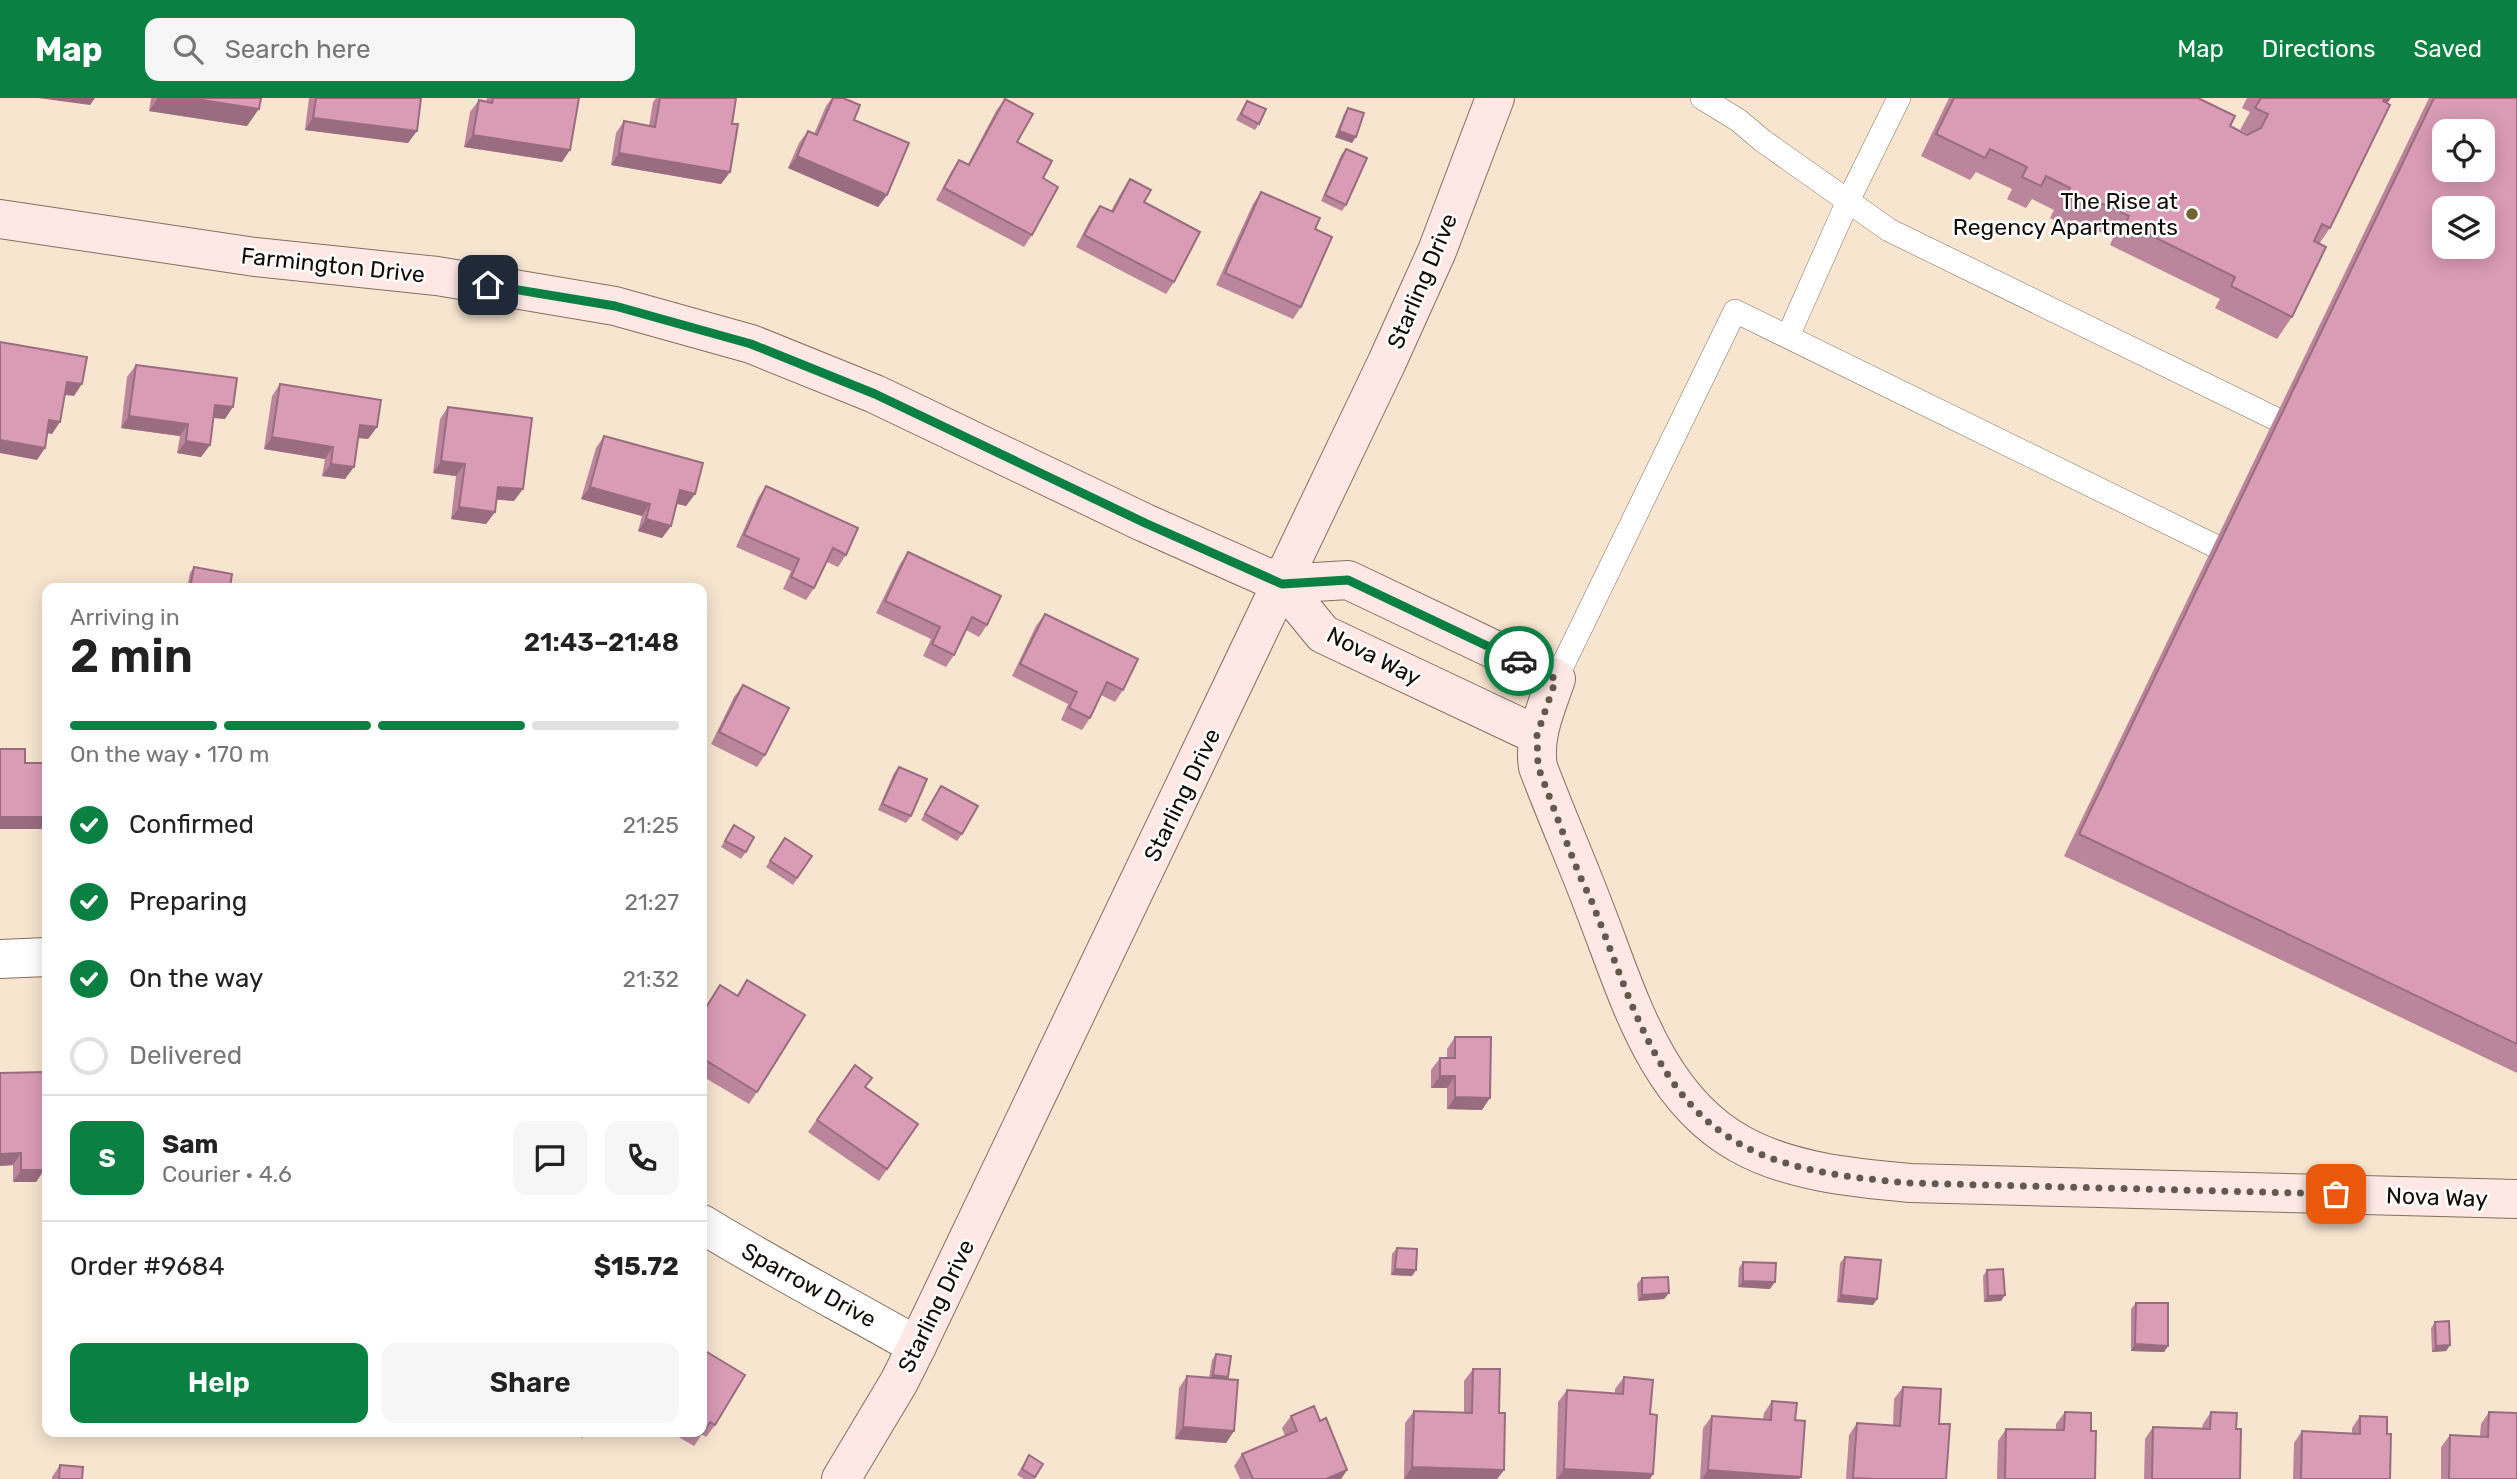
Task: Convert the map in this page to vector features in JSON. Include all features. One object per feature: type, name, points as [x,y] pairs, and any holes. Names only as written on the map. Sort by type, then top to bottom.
[{"type":"street","name":"Starling Drive","points":[[841,1479],[917,1346],[1282,584],[1437,251],[1496,98]]},
{"type":"street","name":"Farmington Drive","points":[[0,219],[255,257],[464,281],[615,306],[751,344],[875,394],[1145,523],[1282,584]]},
{"type":"street","points":[[1282,584],[1348,580],[1556,679]]},
{"type":"street","name":"Nova Way","points":[[1282,584],[1324,634],[1537,735]]},
{"type":"street","name":"Nova Way","points":[[1556,679],[1537,735],[1538,767],[1581,878],[1651,1046],[1683,1097],[1700,1116],[1740,1144],[1761,1155],[1796,1166],[1866,1179],[1910,1183],[2517,1199]]},
{"type":"street","points":[[0,959],[42,957]]},
{"type":"street","name":"Sparrow Drive","points":[[707,1227],[770,1266],[807,1283],[917,1346]]},
{"type":"lane","points":[[1702,98],[1738,120],[1763,141],[1889,230],[2274,418]]},
{"type":"lane","points":[[1788,336],[1848,201],[1899,98]]},
{"type":"lane","points":[[1556,679],[1735,310],[2213,545]]},
{"type":"building","points":[[189,98],[261,98],[259,109]]},
{"type":"building","points":[[316,98],[421,98],[417,131],[313,118]]},
{"type":"building","points":[[493,98],[579,98],[570,150],[473,135],[479,100],[492,103]]},
{"type":"building","points":[[660,98],[736,98],[732,124],[738,124],[730,172],[619,153],[624,121],[655,127]]},
{"type":"building","points":[[833,98],[843,98],[860,105],[854,120],[909,143],[887,195],[797,156],[808,131],[817,135]]},
{"type":"building","name":"The Rise at Regency Apartments","points":[[1954,98],[2198,98],[2235,116],[2230,126],[2247,135],[2261,128],[2268,114],[2255,108],[2261,98],[2385,98],[2383,101],[2390,105],[2330,228],[2322,224],[2314,241],[2326,247],[2292,317],[2231,286],[2235,277],[2126,223],[2129,216],[2088,197],[2084,206],[2065,196],[2070,188],[2046,176],[2041,186],[2022,177],[2027,167],[1990,149],[1985,158],[1936,134]]},
{"type":"building","points":[[2434,98],[2517,98],[2517,1044],[2079,834]]},
{"type":"building","points":[[1005,99],[1033,114],[1017,142],[1052,161],[1043,178],[1058,187],[1032,235],[944,188],[959,160],[969,165]]},
{"type":"building","points":[[1247,101],[1266,109],[1259,124],[1241,114]]},
{"type":"building","points":[[1348,108],[1364,113],[1356,137],[1339,131]]},
{"type":"building","points":[[1346,149],[1367,158],[1346,205],[1325,195]]},
{"type":"building","points":[[1130,179],[1151,190],[1144,202],[1200,232],[1174,282],[1084,235],[1100,206],[1113,212]]},
{"type":"building","points":[[1261,192],[1320,218],[1315,229],[1332,237],[1301,307],[1225,273]]},
{"type":"building","points":[[0,342],[87,357],[82,384],[67,382],[60,422],[49,420],[45,448],[0,440]]},
{"type":"building","points":[[136,365],[237,378],[233,407],[215,405],[210,445],[186,441],[188,424],[129,416]]},
{"type":"building","points":[[280,384],[381,400],[377,427],[360,425],[354,467],[331,464],[333,447],[272,437]]},
{"type":"building","points":[[448,407],[532,418],[523,489],[498,487],[495,512],[459,507],[465,464],[441,461]]},
{"type":"building","points":[[604,436],[703,463],[695,494],[680,490],[671,526],[646,519],[650,504],[590,487]]},
{"type":"building","points":[[766,486],[858,528],[846,555],[833,548],[814,588],[791,577],[799,559],[744,535]]},
{"type":"building","points":[[908,552],[1001,596],[987,625],[972,617],[954,655],[932,644],[940,627],[885,601]]},
{"type":"building","points":[[194,567],[232,574],[231,583],[191,583]]},
{"type":"building","points":[[1045,614],[1138,659],[1123,690],[1107,682],[1090,718],[1069,708],[1077,692],[1020,664]]},
{"type":"building","points":[[743,685],[789,708],[765,755],[719,732]]},
{"type":"building","points":[[0,749],[25,749],[25,763],[42,763],[42,817],[0,817]]},
{"type":"building","points":[[899,767],[927,779],[911,816],[882,804]]},
{"type":"building","points":[[941,786],[978,806],[962,834],[925,814]]},
{"type":"building","points":[[734,825],[754,837],[746,852],[725,841]]},
{"type":"building","points":[[785,838],[812,856],[797,878],[770,861]]},
{"type":"building","points":[[747,980],[805,1015],[757,1092],[707,1061],[707,1006],[720,985],[738,996]]},
{"type":"building","points":[[1455,1037],[1491,1037],[1490,1098],[1455,1097],[1455,1076],[1440,1076],[1440,1058],[1455,1058]]},
{"type":"building","points":[[855,1065],[872,1078],[865,1087],[918,1124],[887,1169],[817,1120]]},
{"type":"building","points":[[42,1072],[42,1170],[21,1170],[21,1153],[0,1154],[0,1073]]},
{"type":"building","points":[[1397,1248],[1417,1249],[1416,1270],[1395,1269]]},
{"type":"building","points":[[1845,1257],[1881,1260],[1877,1299],[1841,1295]]},
{"type":"building","points":[[1743,1262],[1776,1263],[1775,1282],[1743,1281]]},
{"type":"building","points":[[2003,1269],[2005,1295],[1988,1296],[1987,1270]]},
{"type":"building","points":[[1668,1277],[1669,1293],[1642,1295],[1642,1278]]},
{"type":"building","points":[[2136,1303],[2168,1303],[2168,1346],[2135,1344]]},
{"type":"building","points":[[2449,1321],[2450,1345],[2436,1346],[2435,1322]]},
{"type":"building","points":[[707,1352],[745,1375],[715,1425],[710,1422],[707,1426]]},
{"type":"building","points":[[1216,1354],[1231,1356],[1228,1377],[1213,1375]]},
{"type":"building","points":[[1473,1369],[1500,1369],[1499,1413],[1505,1413],[1504,1470],[1412,1467],[1414,1411],[1472,1413]]},
{"type":"building","points":[[1187,1376],[1238,1380],[1234,1431],[1183,1427]]},
{"type":"building","points":[[1624,1377],[1653,1380],[1650,1414],[1657,1415],[1653,1474],[1564,1469],[1567,1390],[1623,1394]]},
{"type":"building","points":[[1903,1387],[1941,1389],[1939,1424],[1950,1424],[1946,1479],[1853,1478],[1857,1423],[1900,1426]]},
{"type":"building","points":[[1772,1401],[1797,1403],[1795,1420],[1805,1421],[1801,1477],[1708,1470],[1712,1416],[1771,1420]]},
{"type":"building","points":[[1314,1406],[1320,1421],[1326,1418],[1347,1470],[1326,1479],[1253,1479],[1242,1454],[1297,1431],[1291,1416]]},
{"type":"building","points":[[2065,1412],[2091,1413],[2091,1431],[2096,1431],[2095,1479],[2005,1479],[2006,1429],[2064,1430]]},
{"type":"building","points":[[2211,1412],[2237,1413],[2236,1429],[2241,1429],[2240,1479],[2152,1479],[2153,1427],[2210,1429]]},
{"type":"building","points":[[2489,1412],[2517,1413],[2517,1479],[2449,1479],[2450,1435],[2488,1437]]},
{"type":"building","points":[[2360,1416],[2387,1417],[2387,1434],[2391,1434],[2390,1479],[2301,1479],[2302,1431],[2360,1434]]},
{"type":"building","points":[[1029,1455],[1043,1464],[1035,1477],[1022,1469]]},
{"type":"building","points":[[60,1465],[83,1467],[82,1479],[59,1479]]},
{"type":"way so far","points":[[1519,661],[1556,679],[1537,735],[1535,751],[1538,767],[1639,1019],[1651,1046],[1683,1097],[1700,1116],[1721,1132],[1761,1155],[1796,1166],[1866,1179],[1910,1183],[2336,1194]]},
{"type":"place","name":"The Rise at Regency Apartments","points":[[2192,214]]},
{"type":"route","points":[[488,285],[615,306],[751,344],[875,394],[1145,523],[1282,584],[1348,580],[1519,661]]}]
